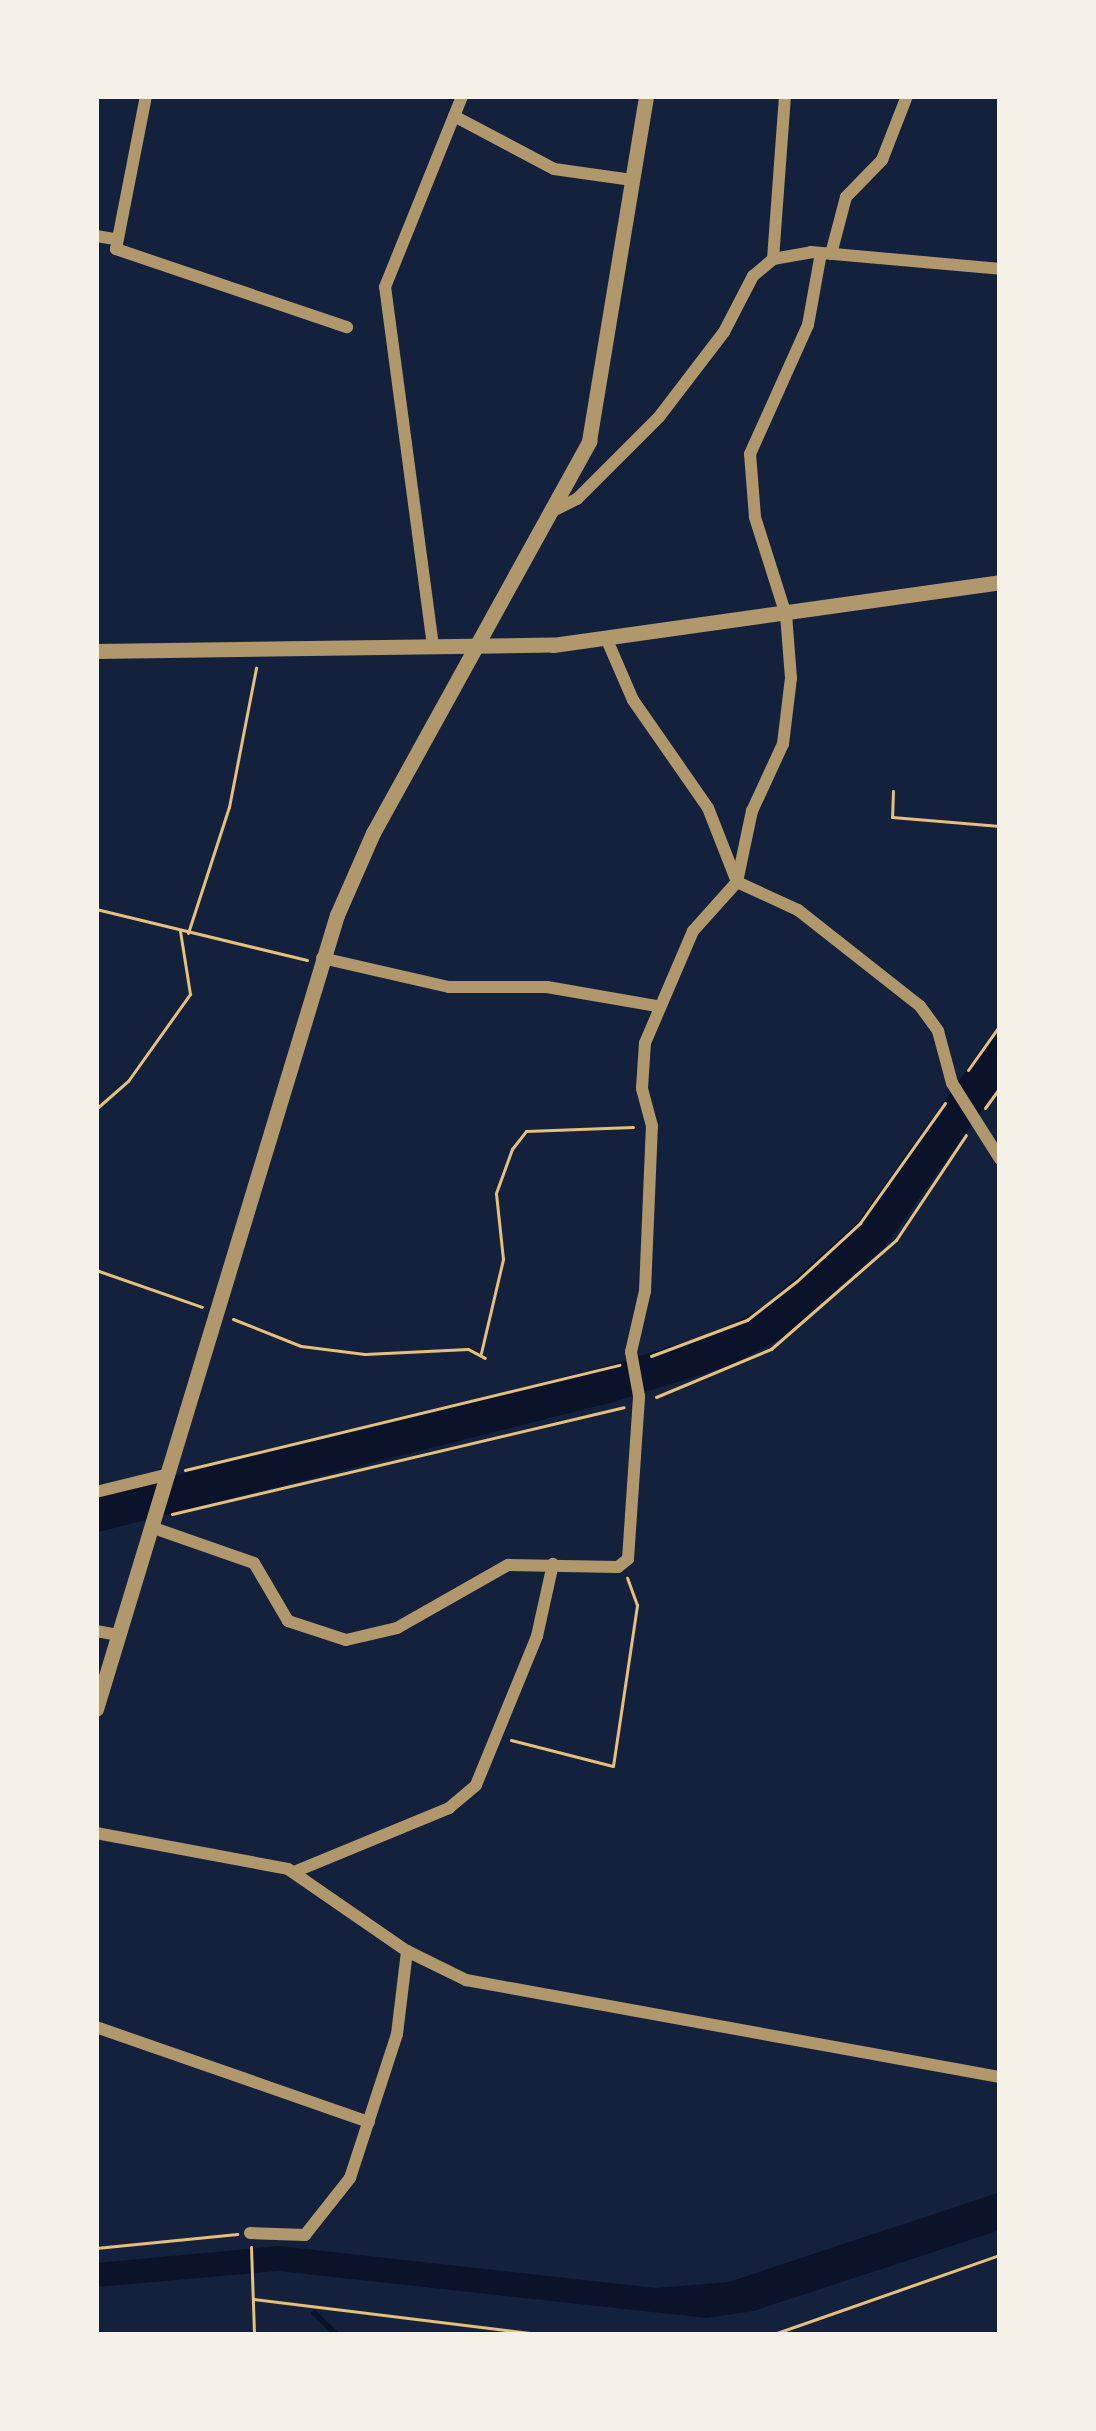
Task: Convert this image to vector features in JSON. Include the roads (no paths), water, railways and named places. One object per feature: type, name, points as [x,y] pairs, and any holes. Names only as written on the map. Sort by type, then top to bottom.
[{"type":"street","points":[[146,96],[114,239],[116,249],[149,264],[238,284],[347,326]]},
{"type":"street","points":[[433,646],[385,286],[462,96]]},
{"type":"street","points":[[96,1709],[321,961],[373,833],[472,646],[556,510],[589,441],[646,96]]},
{"type":"street","points":[[773,259],[785,96]]},
{"type":"street","points":[[153,1521],[254,1563],[288,1621],[346,1640],[397,1628],[508,1565],[622,1564],[632,1546],[639,1400],[633,1362],[645,1291],[652,1126],[642,1088],[657,1006],[693,931],[737,882],[752,811],[783,744],[791,678],[786,615],[755,517],[750,454],[808,325],[846,197],[882,160],[908,96]]},
{"type":"street","points":[[454,116],[554,170],[632,180]]},
{"type":"street","points":[[96,236],[114,239]]},
{"type":"street","points":[[556,510],[578,499],[658,417],[724,332],[753,276],[773,259],[826,254],[1000,269]]},
{"type":"street","points":[[96,651],[607,640],[1000,582]]},
{"type":"street","points":[[607,640],[633,700],[708,808],[737,882],[816,922],[920,1006],[938,1031],[956,1089],[1000,1159]]},
{"type":"street","points":[[321,961],[448,987],[547,988],[657,1006]]},
{"type":"street","points":[[96,1492],[166,1476]]},
{"type":"street","points":[[294,1872],[449,1808],[476,1784],[537,1636],[553,1564]]},
{"type":"street","points":[[96,1631],[118,1635]]},
{"type":"street","points":[[96,1833],[294,1872],[407,1951],[466,1979],[1000,2078]]},
{"type":"street","points":[[251,2238],[304,2235],[350,2178],[397,2034],[407,1951]]},
{"type":"street","points":[[96,2027],[369,2122]]},
{"type":"water","points":[[1000,2192],[1000,2230],[754,2311],[707,2318],[278,2271],[96,2287],[96,2263],[279,2246],[656,2288],[729,2282]]},
{"type":"waterway","points":[[96,1514],[607,1385],[720,1350],[772,1323],[871,1235],[1000,1054]]},
{"type":"waterway","points":[[314,2313],[337,2335]]}]
